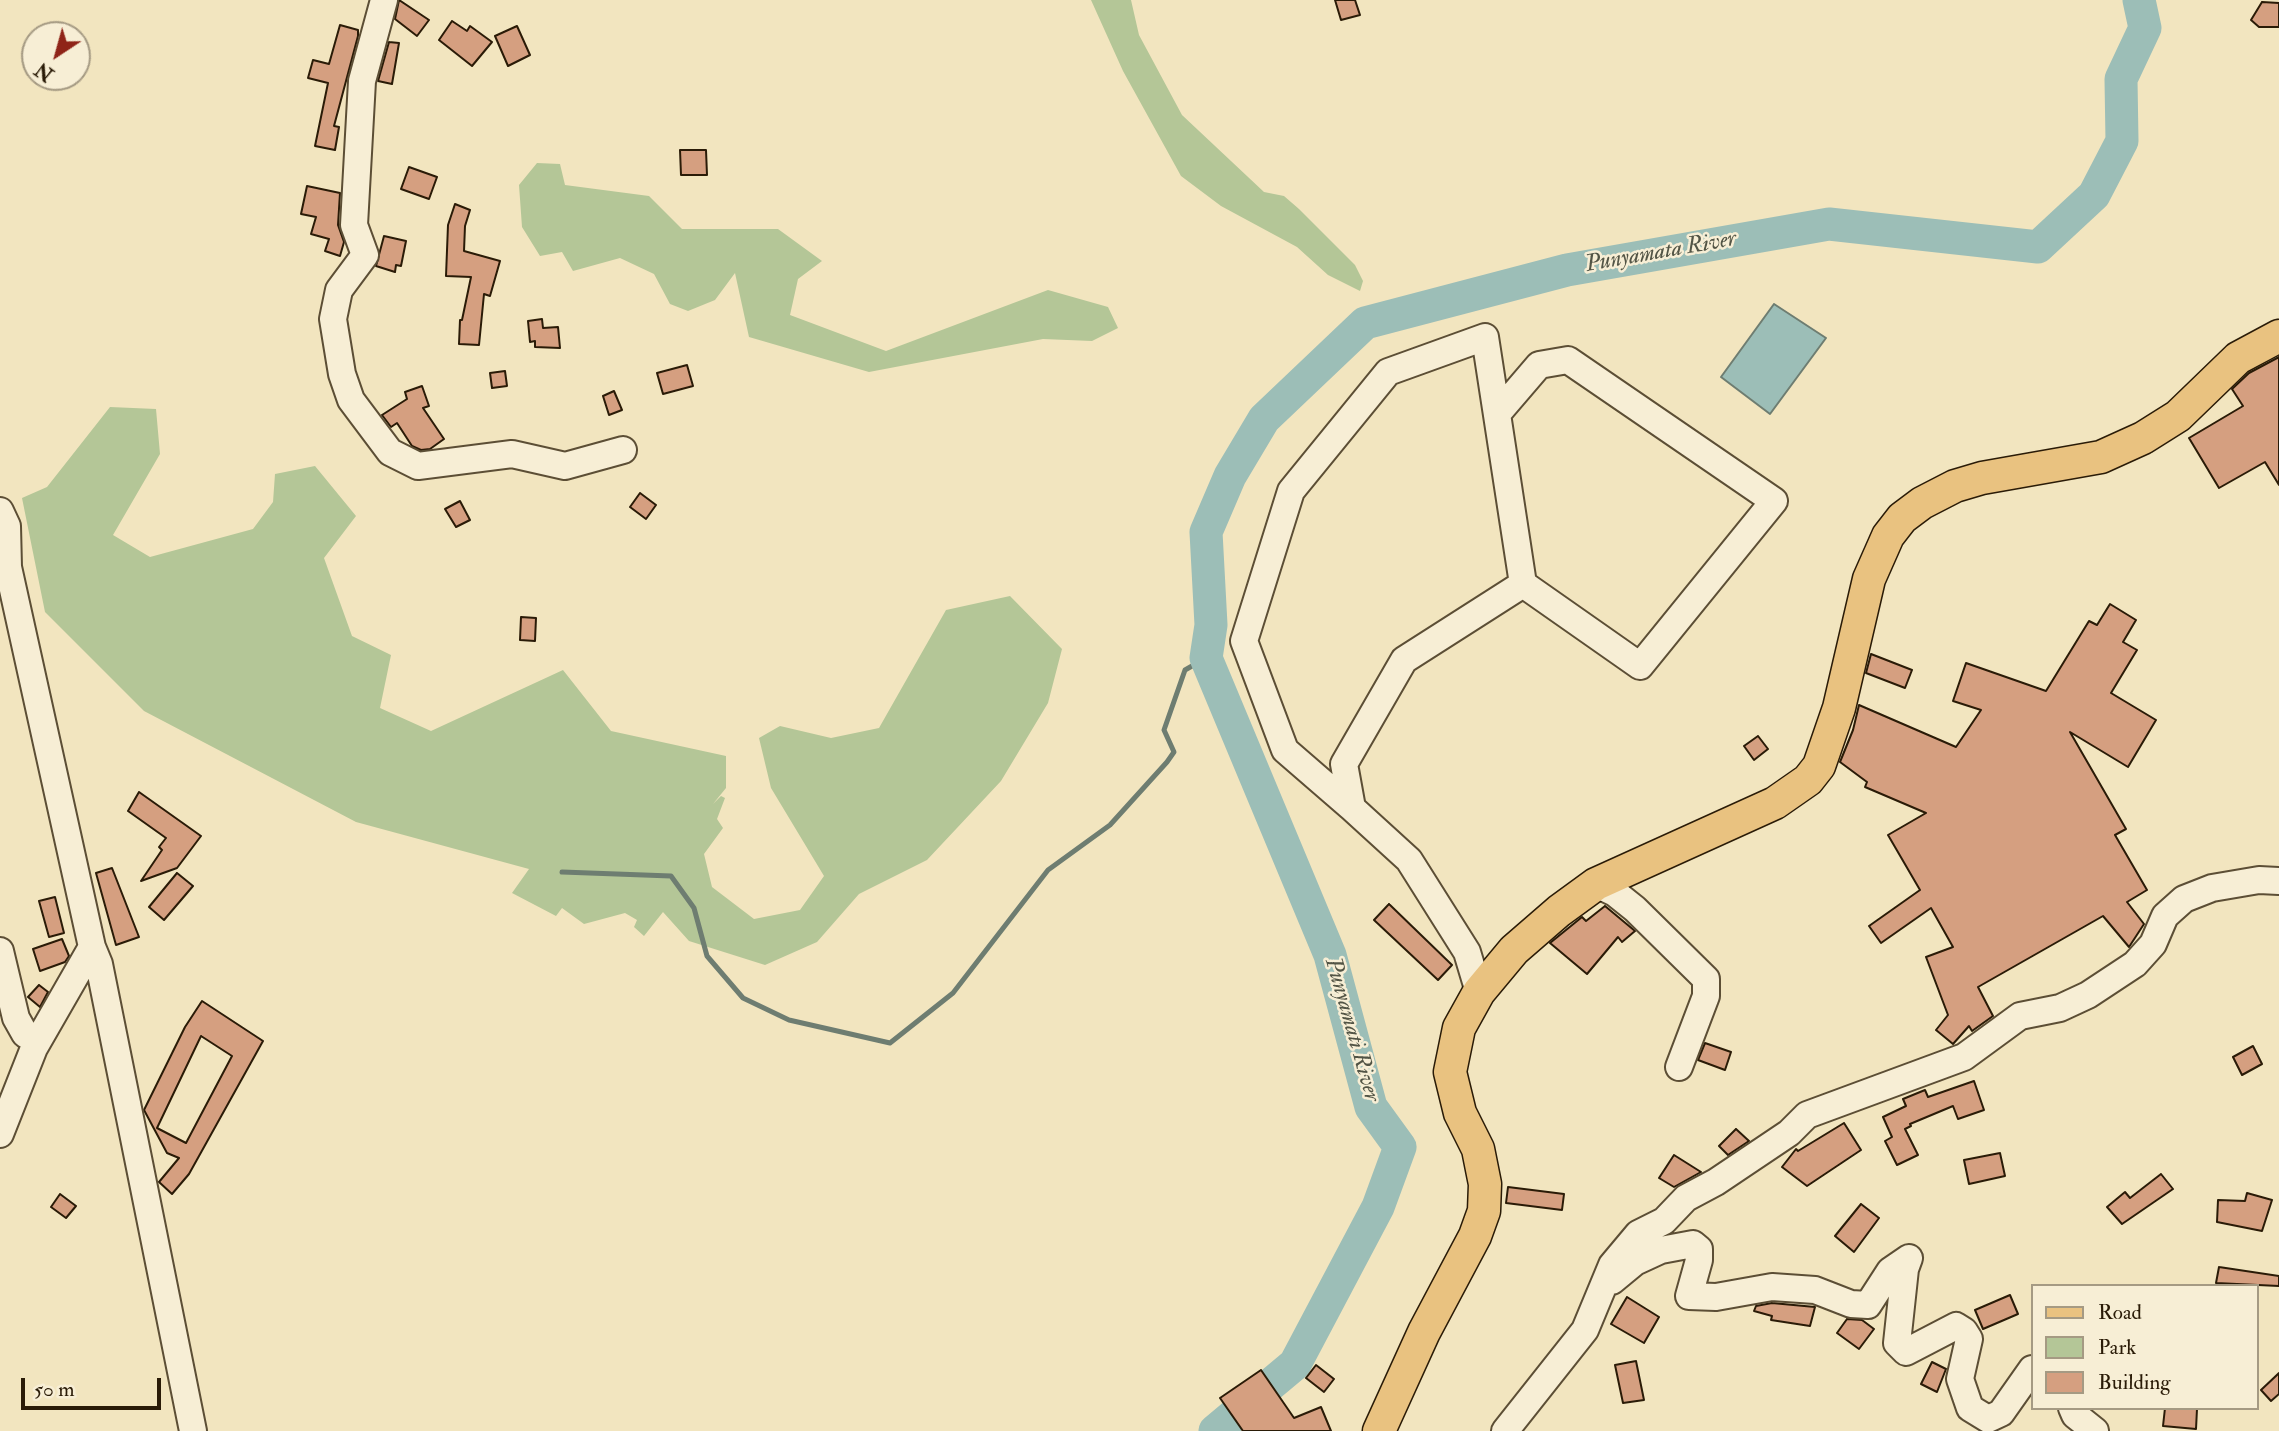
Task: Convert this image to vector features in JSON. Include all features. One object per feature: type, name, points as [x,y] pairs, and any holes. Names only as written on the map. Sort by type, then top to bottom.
[{"type":"main road","points":[[1380,1431],[1424,1332],[1475,1236],[1483,1211],[1485,1184],[1478,1149],[1460,1113],[1450,1072],[1459,1028],[1479,992],[1514,950],[1559,911],[1596,884],[1775,803],[1808,780],[1819,766],[1839,708],[1869,579],[1888,536],[1902,518],[1922,503],[1955,486],[1982,478],[2101,457],[2143,438],[2178,416],[2238,358],[2279,336]]},
{"type":"street","points":[[384,0],[362,81],[359,119],[354,225],[365,255],[339,290],[333,319],[342,374],[351,400],[390,452],[418,467],[512,454],[565,466],[623,450]]},
{"type":"street","points":[[1479,992],[1467,953],[1409,860],[1285,750],[1244,641],[1291,491],[1388,372],[1485,337],[1523,584],[1640,666],[1773,501],[1568,360],[1539,365],[1497,414],[1523,584]]},
{"type":"street","points":[[0,511],[7,526],[8,567],[92,947],[99,964],[193,1431]]},
{"type":"street","points":[[1352,808],[1344,764],[1404,660],[1523,584]]},
{"type":"street","points":[[1505,1431],[1586,1330],[1612,1265],[1638,1234],[1664,1221],[1686,1198],[1716,1182],[1789,1133],[1807,1115],[1964,1057],[2020,1016],[2060,1008],[2088,995],[2135,964],[2153,944],[2165,916],[2184,899],[2211,888],[2259,880],[2279,881]]},
{"type":"street","points":[[1596,884],[1615,893],[1635,909],[1706,979],[1706,996],[1679,1067]]},
{"type":"street","points":[[0,1134],[37,1041],[92,947]]},
{"type":"street","points":[[0,951],[16,1018],[25,1034],[37,1041]]},
{"type":"street","points":[[1605,1286],[1635,1262],[1661,1250],[1693,1244],[1699,1249],[1699,1260],[1689,1296],[1716,1297],[1772,1287],[1815,1290],[1851,1304],[1868,1305],[1890,1271],[1909,1258],[1905,1269],[1897,1343],[1906,1352],[1956,1326],[1964,1331],[1969,1339],[1960,1379],[1970,1408],[1988,1419],[2001,1413],[2030,1372]]},
{"type":"street","points":[[2073,1410],[2075,1415],[2095,1431]]},
{"type":"green space","points":[[1091,0],[1131,0],[1139,35],[1182,115],[1264,192],[1284,196],[1299,209],[1355,265],[1363,281],[1360,291],[1328,275],[1297,247],[1221,206],[1181,176],[1123,71]]},
{"type":"green space","points":[[537,163],[560,164],[565,185],[649,196],[682,229],[778,229],[822,261],[798,279],[790,315],[886,351],[1048,290],[1108,307],[1118,328],[1092,341],[1043,339],[869,372],[749,337],[735,273],[715,300],[688,311],[670,304],[654,274],[620,258],[573,271],[562,252],[540,256],[522,227],[519,185]]},
{"type":"green space","points":[[110,407],[156,409],[160,454],[113,535],[150,557],[253,529],[273,502],[275,474],[315,466],[356,516],[324,558],[352,636],[391,655],[380,708],[431,731],[563,670],[611,731],[726,756],[726,788],[713,804],[721,796],[725,798],[717,819],[723,828],[704,854],[712,887],[754,919],[800,910],[824,876],[771,788],[759,738],[780,726],[831,738],[879,728],[946,610],[1010,596],[1062,649],[1048,703],[1001,781],[927,860],[859,894],[817,942],[765,965],[689,941],[663,912],[644,936],[634,927],[637,920],[625,913],[584,924],[562,908],[556,916],[512,893],[529,869],[356,822],[144,711],[45,612],[22,498],[47,487]]},
{"type":"water","points":[[1774,304],[1826,338],[1770,414],[1721,377]]},
{"type":"building","points":[[399,0],[429,20],[417,36],[395,19]]},
{"type":"building","points":[[1335,0],[1355,0],[1360,15],[1341,20]]},
{"type":"building","points":[[2262,2],[2279,3],[2279,27],[2259,27],[2251,20]]},
{"type":"building","points":[[452,21],[467,31],[470,26],[492,42],[472,66],[439,40]]},
{"type":"building","points":[[340,25],[358,30],[358,36],[334,126],[339,127],[335,150],[315,146],[328,83],[308,78],[313,60],[329,64]]},
{"type":"building","points":[[517,26],[530,55],[508,66],[495,36]]},
{"type":"building","points":[[389,42],[399,43],[392,84],[378,81]]},
{"type":"building","points":[[680,150],[706,150],[707,175],[681,175]]},
{"type":"building","points":[[409,167],[437,177],[429,199],[401,189]]},
{"type":"building","points":[[307,186],[340,193],[338,225],[344,242],[340,256],[325,251],[329,239],[311,234],[316,217],[301,214]]},
{"type":"building","points":[[455,204],[470,210],[465,226],[464,251],[500,261],[490,296],[484,294],[479,345],[459,344],[460,320],[471,277],[446,276],[448,225]]},
{"type":"building","points":[[384,236],[406,241],[401,266],[396,265],[395,272],[376,266]]},
{"type":"building","points":[[542,319],[543,328],[558,327],[560,348],[535,347],[535,341],[530,342],[528,321]]},
{"type":"building","points":[[2279,357],[2279,485],[2265,462],[2219,488],[2189,438],[2243,406],[2232,389],[2249,373]]},
{"type":"building","points":[[687,365],[693,386],[663,394],[657,373]]},
{"type":"building","points":[[505,371],[507,386],[492,388],[490,373]]},
{"type":"building","points":[[422,386],[429,406],[423,408],[444,439],[430,449],[421,450],[412,446],[397,423],[391,427],[382,415],[407,399],[405,392]]},
{"type":"building","points":[[614,391],[622,410],[609,415],[603,396]]},
{"type":"building","points":[[640,493],[656,505],[646,519],[630,507]]},
{"type":"building","points":[[460,501],[470,520],[456,527],[445,509]]},
{"type":"building","points":[[2110,604],[2136,620],[2123,642],[2137,650],[2111,693],[2156,720],[2128,767],[2070,732],[2126,829],[2115,835],[2147,890],[2127,902],[2144,924],[2129,947],[2103,916],[1978,987],[1993,1016],[1972,1031],[1969,1026],[1953,1044],[1936,1030],[1948,1015],[1926,957],[1953,947],[1931,908],[1881,943],[1869,926],[1920,890],[1888,835],[1926,813],[1865,787],[1867,782],[1840,762],[1853,730],[1859,705],[1956,747],[1981,710],[1953,701],[1966,663],[2046,691],[2089,621],[2097,625]]},
{"type":"building","points":[[521,617],[536,618],[535,641],[520,640]]},
{"type":"building","points":[[1871,654],[1912,670],[1905,688],[1866,673]]},
{"type":"building","points":[[1758,736],[1768,749],[1754,760],[1744,746]]},
{"type":"building","points":[[139,792],[201,836],[177,868],[141,881],[162,850],[159,847],[166,838],[128,811]]},
{"type":"building","points":[[112,868],[139,937],[116,945],[96,873]]},
{"type":"building","points":[[177,873],[193,886],[164,920],[149,907]]},
{"type":"building","points":[[55,897],[64,933],[49,937],[39,901]]},
{"type":"building","points":[[1389,904],[1452,965],[1438,980],[1374,920]]},
{"type":"building","points":[[1605,906],[1635,931],[1622,942],[1618,937],[1587,974],[1550,943],[1582,917],[1586,921]]},
{"type":"building","points":[[62,939],[69,956],[65,962],[40,971],[33,949]]},
{"type":"building","points":[[39,985],[48,992],[40,1007],[28,997]]},
{"type":"building","points":[[202,1001],[263,1041],[189,1174],[172,1194],[159,1182],[179,1158],[167,1153],[144,1110],[185,1027]],"holes":[[[201,1036],[232,1056],[186,1143],[157,1128]]]},
{"type":"building","points":[[1705,1043],[1731,1052],[1725,1070],[1698,1060]]},
{"type":"building","points":[[2253,1046],[2262,1064],[2242,1075],[2233,1057]]},
{"type":"building","points":[[1974,1081],[1984,1110],[1958,1119],[1953,1106],[1910,1124],[1911,1126],[1905,1129],[1918,1155],[1897,1165],[1885,1141],[1892,1137],[1883,1117],[1906,1106],[1903,1099],[1925,1090],[1928,1097]]},
{"type":"building","points":[[1844,1123],[1861,1150],[1807,1186],[1782,1167],[1796,1149],[1798,1151]]},
{"type":"building","points":[[1736,1129],[1749,1141],[1728,1155],[1719,1146]]},
{"type":"building","points":[[2000,1153],[2005,1176],[1969,1184],[1964,1160]]},
{"type":"building","points":[[1674,1155],[1701,1172],[1674,1187],[1659,1178]]},
{"type":"building","points":[[2161,1174],[2173,1189],[2122,1224],[2107,1207],[2125,1192],[2130,1198]]},
{"type":"building","points":[[1508,1187],[1564,1194],[1562,1210],[1506,1203]]},
{"type":"building","points":[[2247,1193],[2272,1200],[2262,1231],[2217,1222],[2218,1200],[2245,1201]]},
{"type":"building","points":[[60,1194],[76,1206],[66,1218],[51,1207]]},
{"type":"building","points":[[1861,1204],[1879,1218],[1854,1252],[1835,1236]]},
{"type":"building","points":[[2219,1267],[2279,1276],[2279,1286],[2216,1283]]},
{"type":"building","points":[[2010,1295],[2018,1314],[1983,1329],[1975,1310]]},
{"type":"building","points":[[1627,1297],[1659,1317],[1644,1343],[1611,1324]]},
{"type":"building","points":[[1772,1303],[1815,1307],[1810,1326],[1771,1320],[1772,1316],[1754,1311],[1756,1306]]},
{"type":"building","points":[[1847,1319],[1862,1320],[1874,1329],[1859,1349],[1837,1333]]},
{"type":"building","points":[[1636,1361],[1644,1400],[1623,1403],[1615,1365]]},
{"type":"building","points":[[1932,1362],[1946,1369],[1937,1392],[1921,1384]]},
{"type":"building","points":[[1316,1365],[1334,1379],[1324,1392],[1306,1378]]},
{"type":"building","points":[[1261,1370],[1294,1418],[1321,1407],[1331,1431],[1243,1431],[1220,1398]]},
{"type":"building","points":[[2279,1373],[2279,1394],[2271,1401],[2261,1390]]},
{"type":"building","points":[[2165,1410],[2197,1410],[2196,1429],[2163,1426]]},
{"type":"waterway","name":"Punyamata River","points":[[1215,1431],[1295,1364],[1378,1207],[1400,1147],[1371,1107],[1330,955],[1206,658],[1211,625],[1206,532],[1230,476],[1264,419],[1365,323],[1567,270],[1829,224],[2038,247],[2094,195],[2122,141],[2121,79],[2145,28],[2139,0]]},
{"type":"waterway","points":[[562,872],[671,876],[694,908],[707,956],[743,998],[789,1020],[890,1043],[953,993],[1048,870],[1110,825],[1167,762],[1174,752],[1164,730],[1185,670],[1206,658]]},
{"type":"water label","name":"Punyamati River","points":[[1351,1030]]}]
